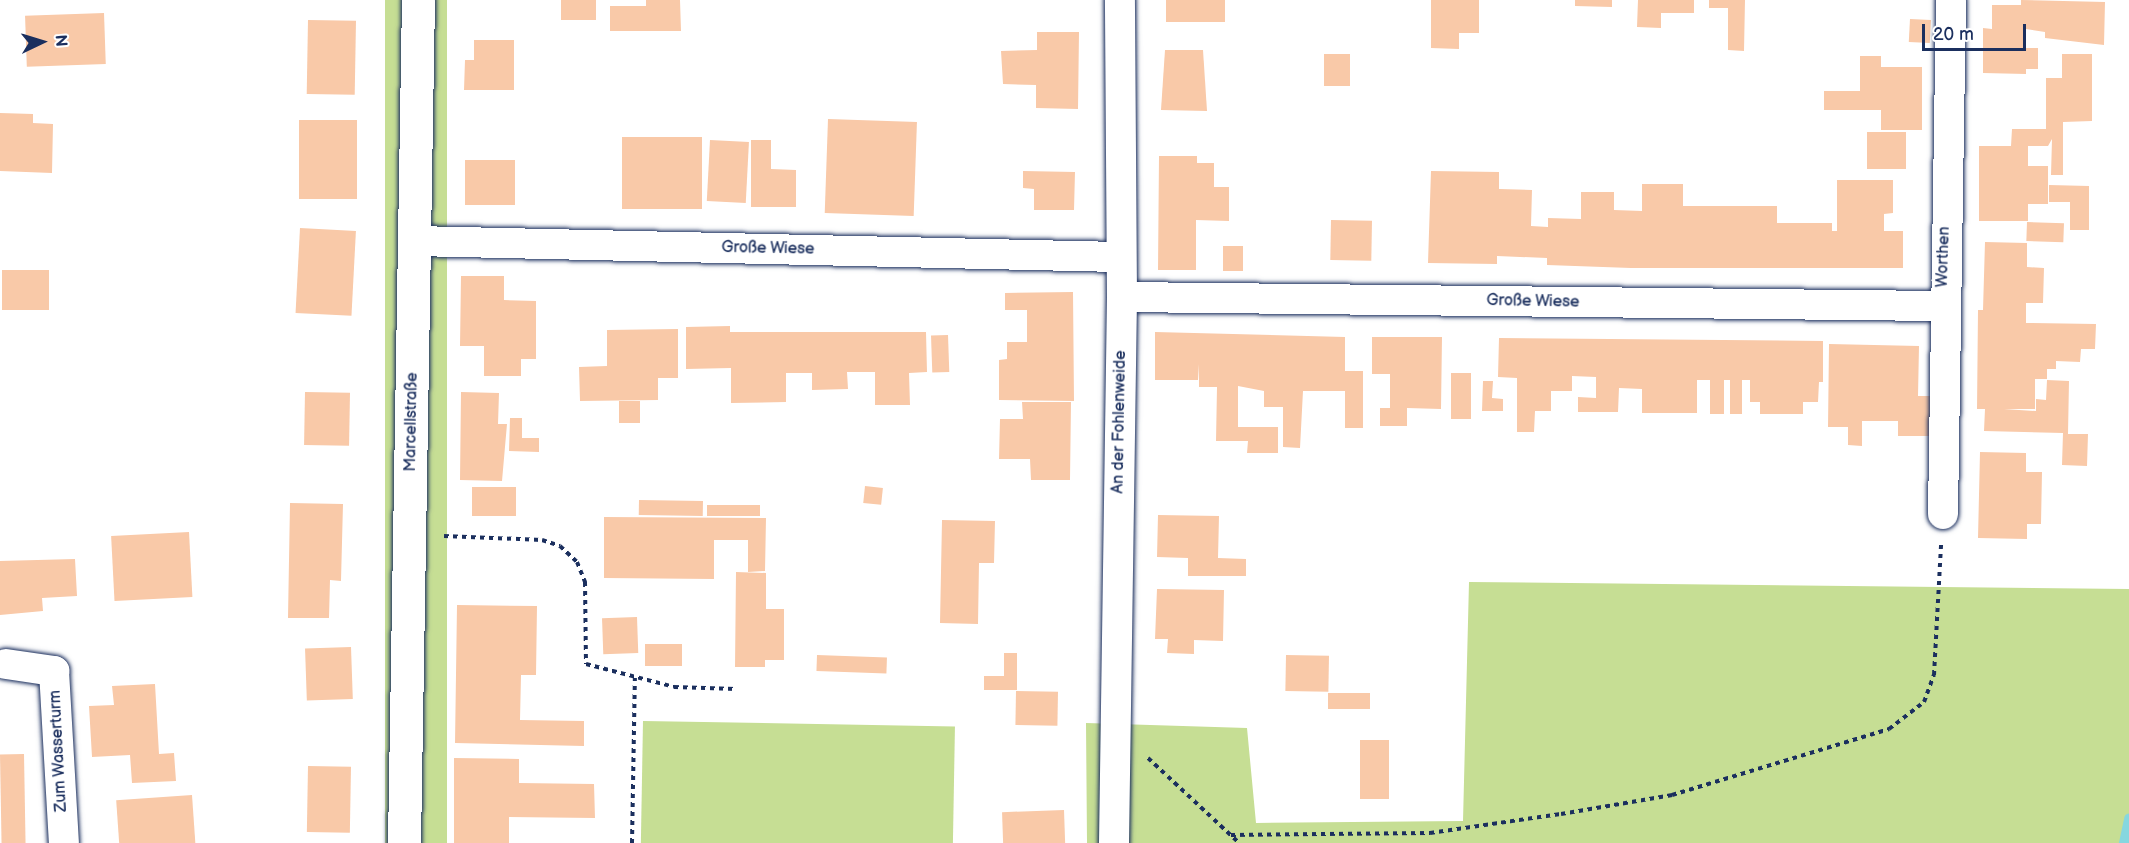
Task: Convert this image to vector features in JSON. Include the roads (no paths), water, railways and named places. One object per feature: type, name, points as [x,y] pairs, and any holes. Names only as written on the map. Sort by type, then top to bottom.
[{"type":"street","name":"Marcellstraße","points":[[404,843],[418,0]]},
{"type":"street","name":"An der Fohlenweide","points":[[1114,843],[1122,297],[1120,0]]},
{"type":"street","name":"Worthen","points":[[1943,514],[1943,306],[1951,0]]},
{"type":"street","name":"Große Wiese","points":[[414,241],[1121,257]]},
{"type":"street","name":"Große Wiese","points":[[1122,297],[1943,306]]},
{"type":"street","name":"Zum Wasserturm","points":[[6,663],[54,671],[64,843]]},
{"type":"waterway","points":[[2124,843],[2129,819]]}]
